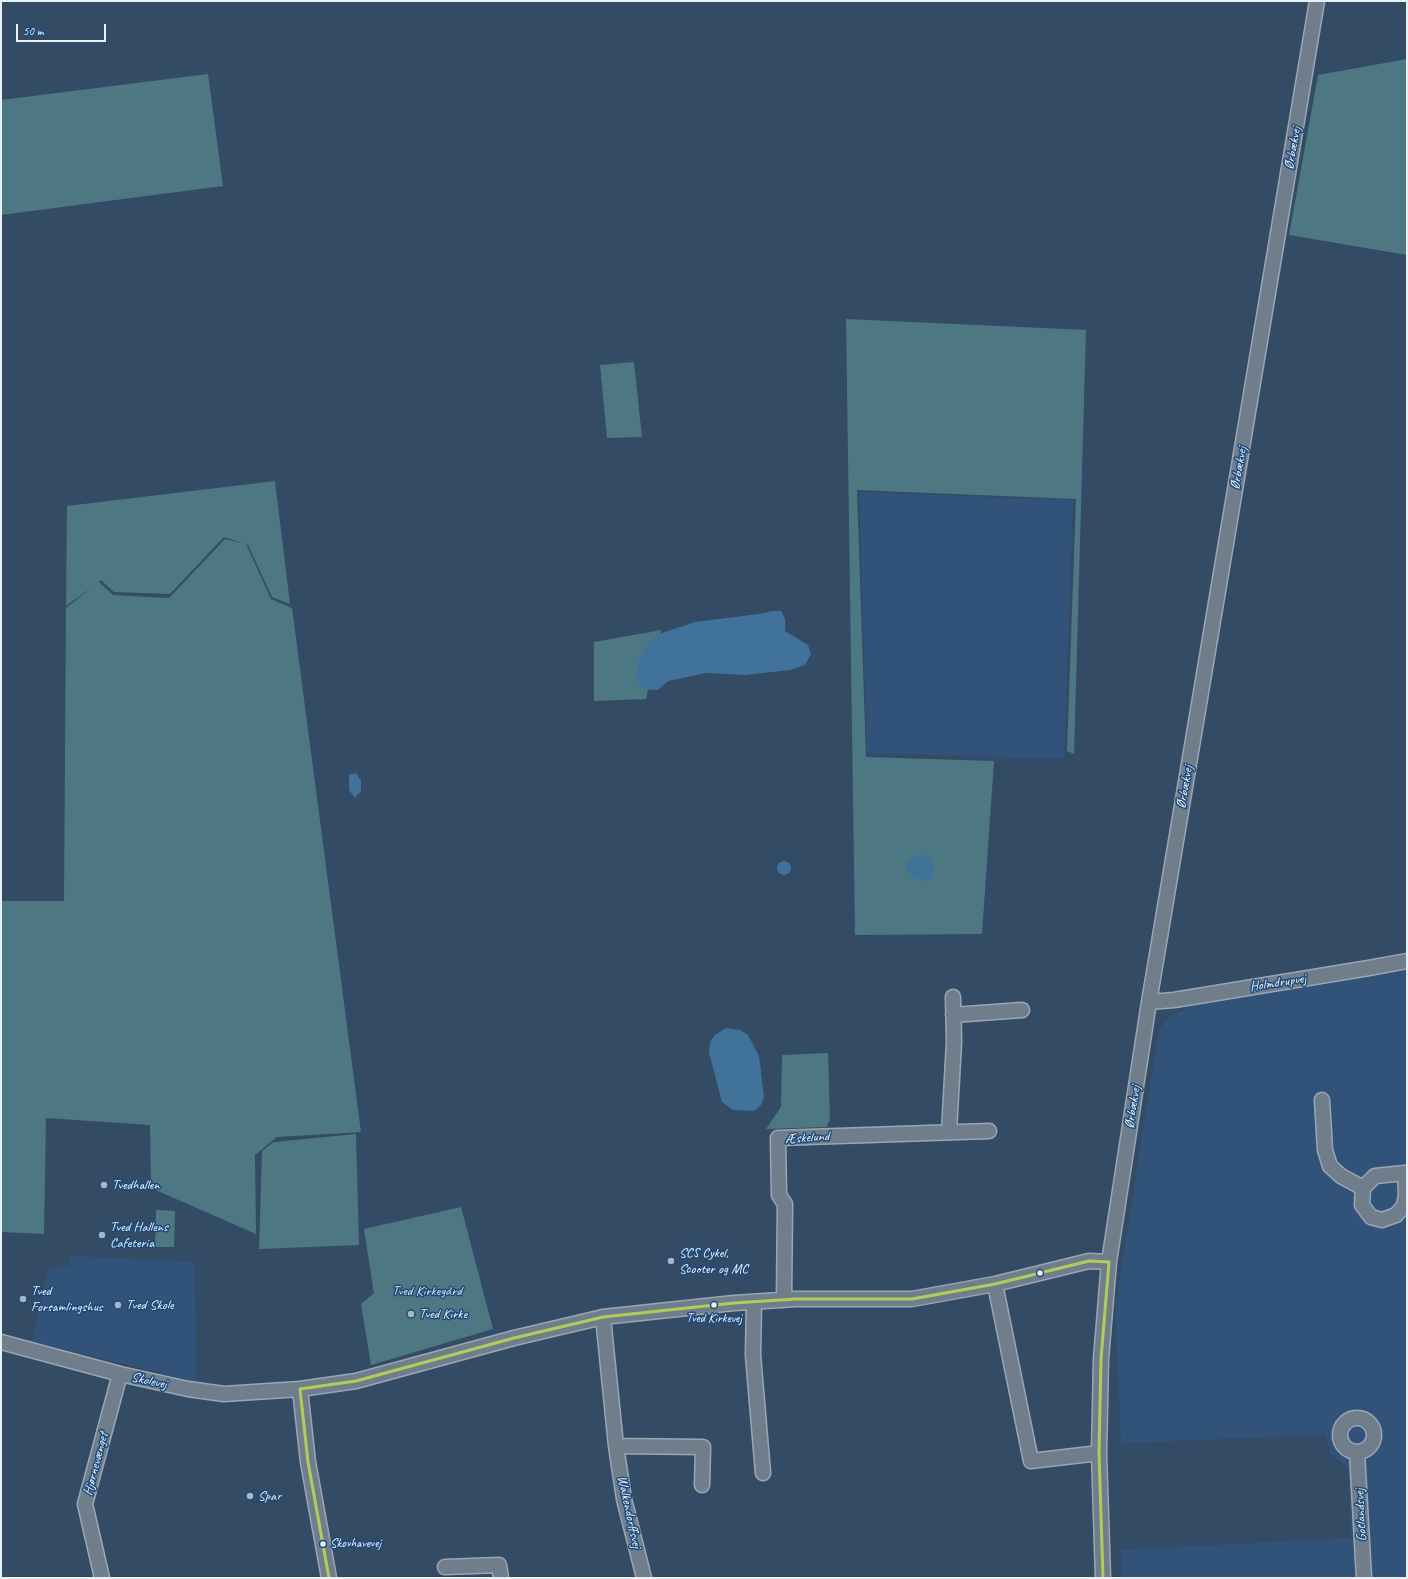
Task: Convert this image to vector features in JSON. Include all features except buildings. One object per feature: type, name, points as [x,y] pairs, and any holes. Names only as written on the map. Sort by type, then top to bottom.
[{"type":"street","name":"Ørbækvej","points":[[1103,1578],[1099,1453],[1100,1359],[1109,1262],[1149,1002],[1318,1]]},
{"type":"street","name":"Holmdrupvej","points":[[1149,1002],[1174,1000],[1374,968],[1407,960]]},
{"type":"street","points":[[950,1132],[953,1087],[953,997]]},
{"type":"street","points":[[953,1014],[1022,1010]]},
{"type":"street","points":[[1322,1100],[1325,1150],[1330,1166],[1341,1176],[1363,1188]]},
{"type":"street","name":"Æskelund","points":[[784,1300],[785,1204],[779,1195],[778,1138],[989,1130]]},
{"type":"street","points":[[1406,1173],[1404,1206],[1396,1215],[1382,1220],[1371,1217],[1362,1205],[1363,1188],[1375,1176],[1406,1173]]},
{"type":"street","points":[[329,1578],[308,1462],[300,1390],[356,1381],[514,1338],[603,1317],[784,1300],[912,1299],[995,1284],[1089,1262],[1109,1262]]},
{"type":"street","points":[[995,1284],[1031,1460],[1099,1453]]},
{"type":"street","points":[[754,1302],[753,1355],[763,1473]]},
{"type":"street","name":"Walkendorffsvej","points":[[603,1317],[616,1446],[624,1499],[644,1578]]},
{"type":"street","name":"Skolevej","points":[[1,1342],[120,1374],[188,1389],[224,1394],[300,1390]]},
{"type":"street","name":"Hjørnevænget","points":[[102,1578],[86,1504],[120,1374]]},
{"type":"street","points":[[616,1446],[703,1446],[702,1485]]},
{"type":"street","name":"Gotlandsvej","points":[[1357,1452],[1364,1578]]},
{"type":"street","points":[[446,1568],[499,1565],[501,1578]]},
{"type":"shaded area","points":[[859,492],[1073,500],[1064,759],[867,753]]},
{"type":"shaded area","points":[[781,611],[785,619],[785,631],[808,645],[811,654],[805,665],[790,670],[745,675],[706,673],[668,681],[658,690],[643,688],[636,679],[639,659],[647,644],[659,634],[695,622]]},
{"type":"shaded area","points":[[356,773],[361,781],[361,791],[355,798],[349,790],[349,775]]},
{"type":"shaded area","points":[[914,856],[928,856],[933,864],[934,872],[931,879],[925,881],[912,877],[906,869],[906,864]]},
{"type":"shaded area","points":[[781,861],[787,861],[791,865],[791,871],[787,875],[781,875],[777,871],[777,865]]},
{"type":"shaded area","points":[[1407,971],[1407,1578],[1122,1578],[1121,1550],[1351,1538],[1348,1468],[1331,1454],[1325,1435],[1121,1443],[1115,1308],[1159,1029],[1171,1016],[1194,1005]]},
{"type":"shaded area","points":[[726,1028],[740,1030],[748,1035],[759,1056],[764,1097],[761,1105],[754,1111],[733,1110],[722,1102],[709,1052],[710,1042],[715,1035]]},
{"type":"shaded area","name":"Tved Skole","points":[[71,1256],[194,1262],[197,1382],[32,1341],[48,1268],[68,1266]]},
{"type":"green space","points":[[1407,59],[1407,255],[1289,235],[1318,75]]},
{"type":"green space","points":[[208,74],[223,186],[1,215],[1,100]]},
{"type":"green space","points":[[846,319],[1086,330],[1074,754],[1067,751],[1076,499],[857,490],[866,757],[994,761],[982,934],[855,935]]},
{"type":"green space","points":[[634,362],[642,437],[607,438],[600,365]]},
{"type":"green space","points":[[275,481],[290,604],[272,597],[248,545],[246,544],[271,599],[292,608],[361,1132],[277,1137],[255,1155],[256,1234],[151,1188],[150,1125],[46,1118],[44,1234],[1,1232],[1,901],[64,901],[66,608],[94,586],[66,606],[67,506]],"holes":[[[224,537],[245,544],[225,539],[169,598],[113,595],[99,582],[101,580],[114,592],[170,594]]]},
{"type":"green space","points":[[661,630],[646,699],[594,701],[594,642]]},
{"type":"green space","points":[[828,1053],[830,1120],[826,1127],[766,1129],[781,1107],[782,1055]]},
{"type":"green space","points":[[356,1134],[359,1245],[259,1249],[262,1151],[274,1142]]},
{"type":"green space","name":"Tved Kirkegård","points":[[461,1207],[493,1329],[371,1365],[361,1304],[374,1293],[364,1229]]},
{"type":"green space","points":[[156,1210],[175,1211],[174,1247],[155,1247]]},
{"type":"transit line","points":[[329,1578],[308,1462],[300,1389],[356,1381],[514,1338],[603,1317],[734,1303],[796,1299],[912,1299],[995,1284],[1089,1261],[1109,1262],[1101,1359],[1099,1453],[1103,1578]]},
{"type":"place","name":"Tvedhallen","points":[[104,1185]]},
{"type":"place","name":"Tved Hallens Cafeteria","points":[[102,1235]]},
{"type":"place","name":"SCS Cykel, Scooter og MC","points":[[671,1261]]},
{"type":"place","name":"Tved Forsamlingshus","points":[[23,1299]]},
{"type":"place","name":"Tved Skole","points":[[118,1305]]},
{"type":"place","name":"Tved Kirkevej","points":[[714,1305]]},
{"type":"place","name":"Tved Kirke","points":[[411,1314]]},
{"type":"place","name":"Spar","points":[[250,1496]]},
{"type":"place","name":"Skovhavevej","points":[[323,1544]]}]
